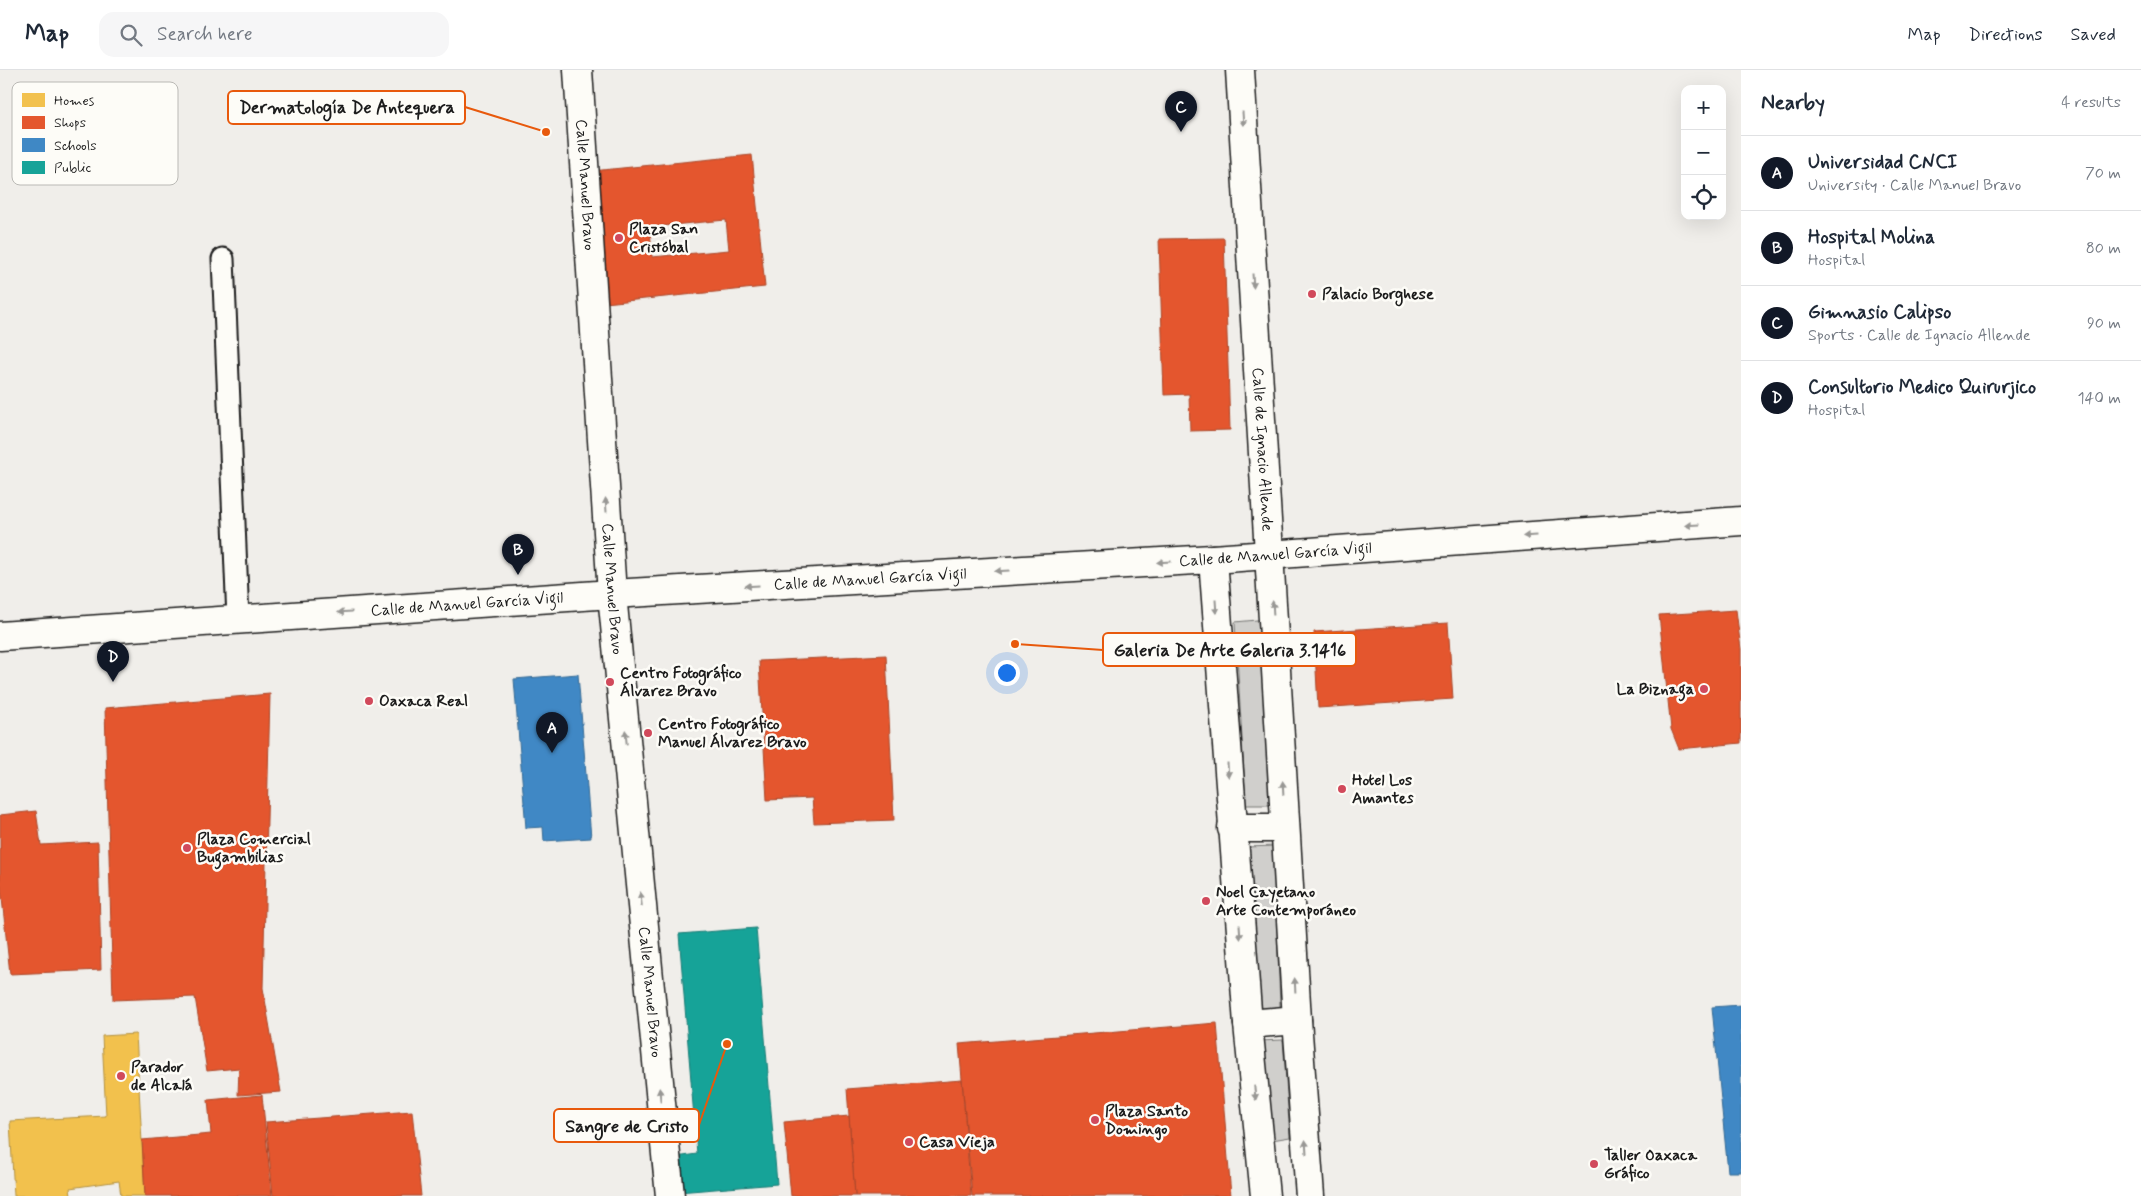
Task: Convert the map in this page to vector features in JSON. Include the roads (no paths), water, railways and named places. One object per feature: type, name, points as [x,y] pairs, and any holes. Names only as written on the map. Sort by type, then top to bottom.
[{"type":"street","name":"Calle Manuel Bravo","points":[[578,70],[612,594],[670,1196]]},
{"type":"street","name":"Calle de Ignacio Allende","points":[[1240,70],[1285,828],[1310,1196]]},
{"type":"street","name":"Calle de Manuel García Vigil","points":[[0,636],[612,594],[1212,559],[1741,521]]},
{"type":"street","points":[[1212,559],[1248,1024],[1265,1196]]},
{"type":"street","points":[[1232,828],[1285,828]]},
{"type":"street","points":[[1248,1024],[1297,1020]]},
{"type":"lane","points":[[223,259],[238,619]]},
{"type":"place","name":"Dermatología De Antequera","points":[[546,132]]},
{"type":"place","name":"Gimnasio Calipso","points":[[1181,132]]},
{"type":"place","name":"Plaza San Cristóbal","points":[[619,238]]},
{"type":"place","name":"Palacio Borghese","points":[[1312,294]]},
{"type":"place","name":"Hospital Molina","points":[[518,575]]},
{"type":"place","name":"Galeria De Arte Galeria 3.1416","points":[[1015,644]]},
{"type":"place","name":"Consultorio Medico Quirurjico","points":[[113,682]]},
{"type":"place","name":"Centro Fotográfico Álvarez Bravo","points":[[610,682]]},
{"type":"place","name":"La Biznaga","points":[[1704,689]]},
{"type":"place","name":"Oaxaca Real","points":[[369,701]]},
{"type":"place","name":"Centro Fotográfico Manuel Álvarez Bravo","points":[[648,733]]},
{"type":"place","name":"Universidad CNCI","points":[[552,753]]},
{"type":"place","name":"Hotel Los Amantes","points":[[1342,789]]},
{"type":"place","name":"Plaza Comercial Bugambilias","points":[[187,848]]},
{"type":"place","name":"Noel Cayetano Arte Contemporáneo","points":[[1206,901]]},
{"type":"place","name":"Sangre de Cristo","points":[[727,1044]]},
{"type":"place","name":"Parador de Alcalá","points":[[121,1076]]},
{"type":"place","name":"Plaza Santo Domingo","points":[[1095,1120]]},
{"type":"place","name":"Casa Vieja","points":[[909,1142]]},
{"type":"place","name":"Taller Oaxaca Gráfico","points":[[1594,1164]]}]
